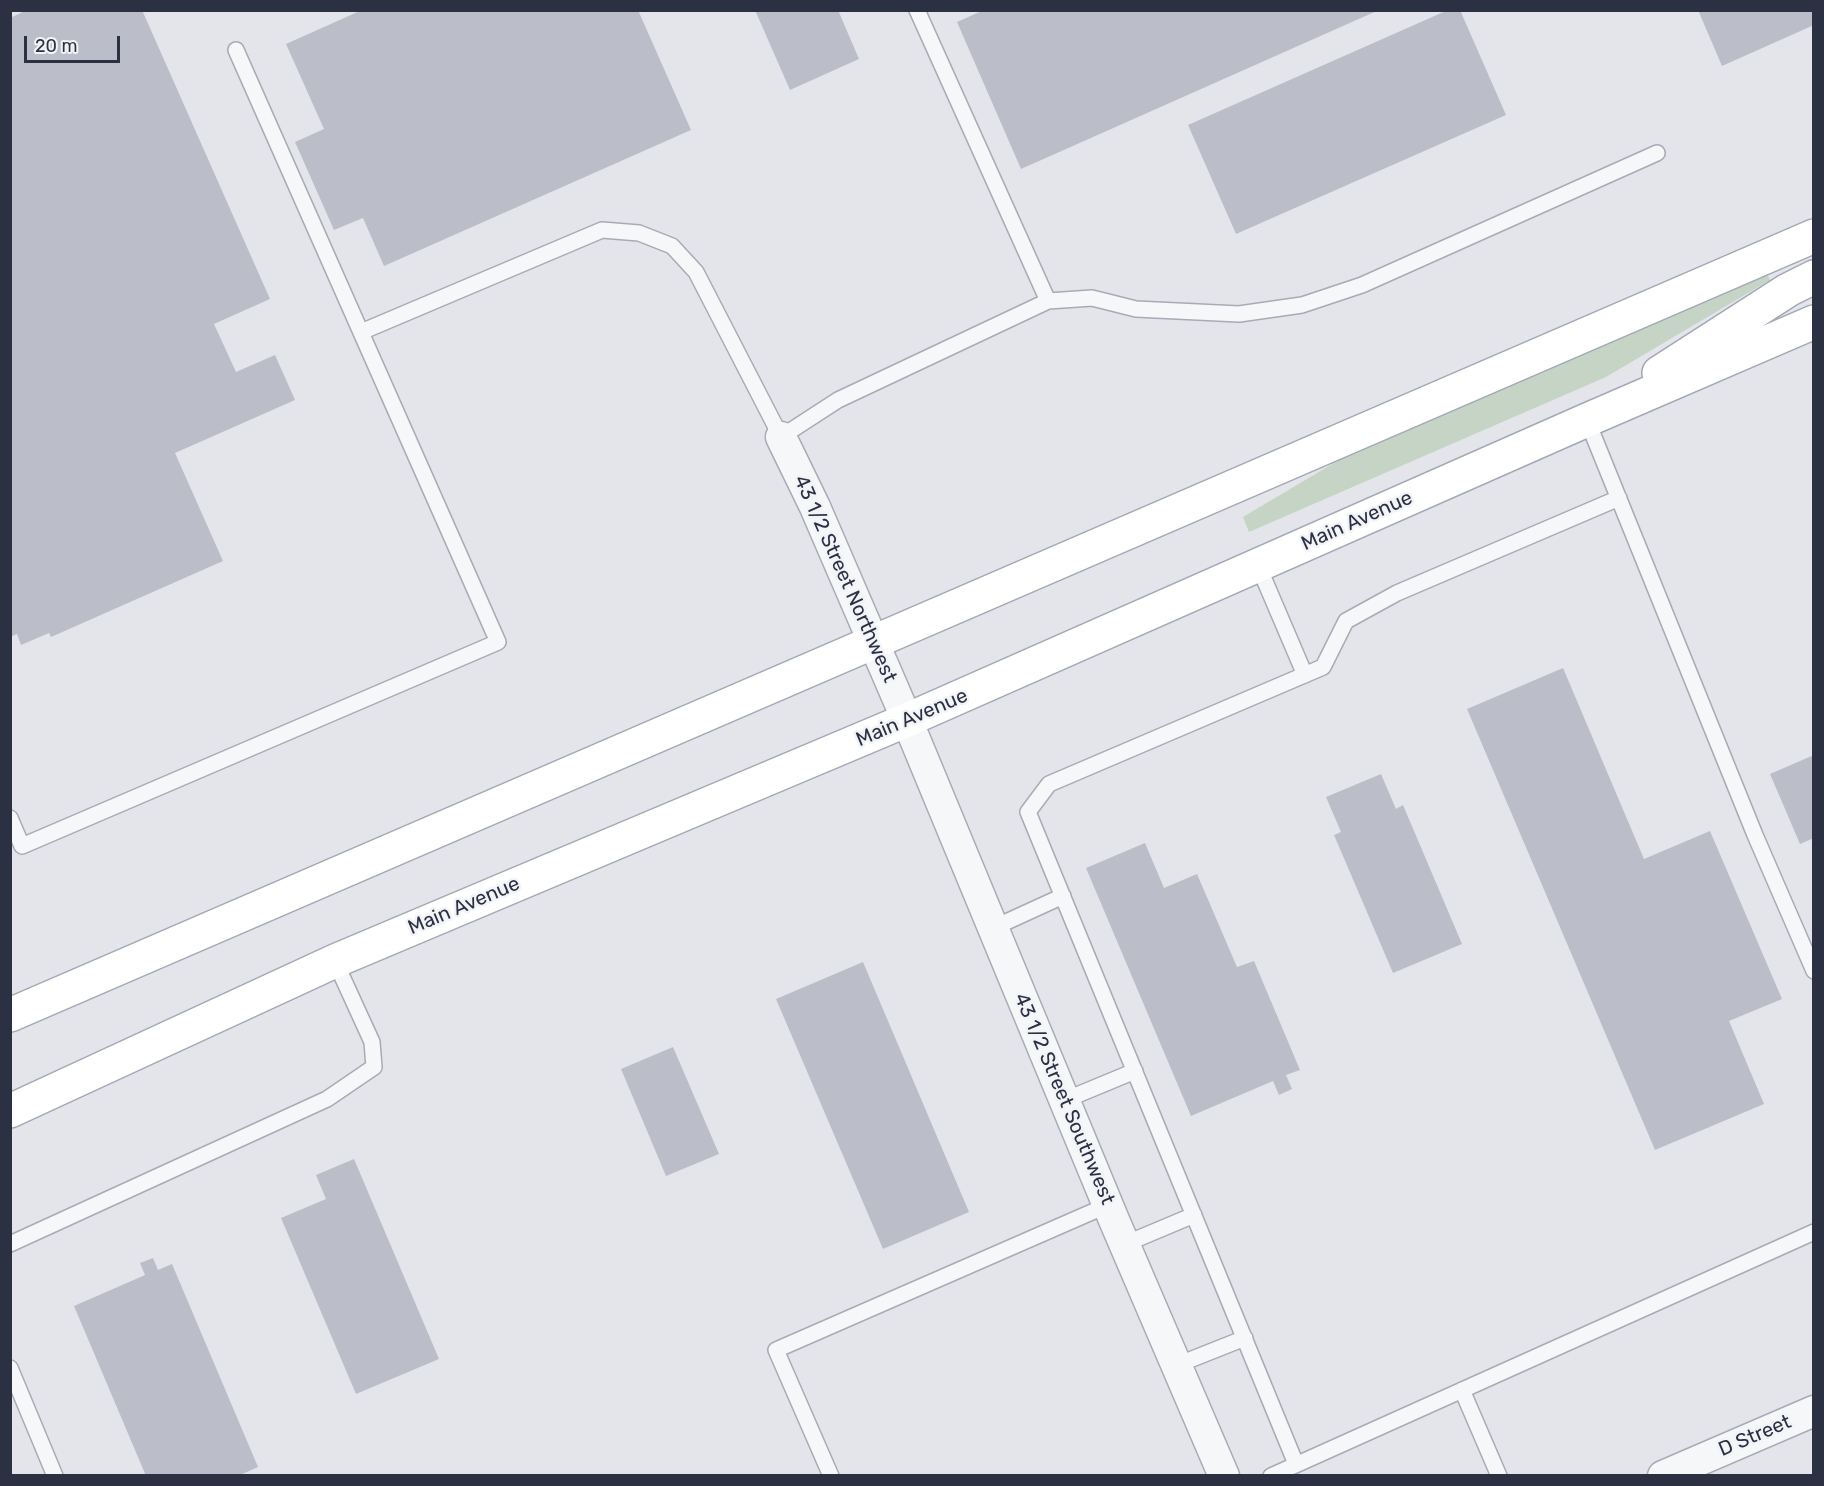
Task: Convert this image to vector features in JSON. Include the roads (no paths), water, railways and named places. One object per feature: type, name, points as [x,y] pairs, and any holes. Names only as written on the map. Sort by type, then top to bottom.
[{"type":"main road","points":[[10,1015],[1814,236]]},
{"type":"main road","points":[[1587,420],[1788,290],[1814,277]]},
{"type":"main road","name":"Main Avenue","points":[[10,1111],[335,961],[908,720],[1814,322]]},
{"type":"street","name":"43 1/2 Street Northwest","points":[[781,437],[815,507],[908,720]]},
{"type":"street","name":"43 1/2 Street Southwest","points":[[908,720],[1108,1205],[1224,1476]]},
{"type":"street","name":"D Street","points":[[1663,1476],[1814,1411]]},
{"type":"lane","points":[[917,10],[1048,301]]},
{"type":"lane","points":[[10,818],[22,846],[498,642],[236,50]]},
{"type":"lane","points":[[361,332],[602,230],[639,233],[672,246],[696,272],[781,437],[838,400],[1048,301],[1092,298],[1136,309],[1239,314],[1302,305],[1362,285],[1658,153]]},
{"type":"lane","points":[[1587,420],[1755,835],[1814,971]]},
{"type":"lane","points":[[1296,1464],[1028,812],[1049,784],[1323,668],[1346,621],[1397,593],[1618,498]]},
{"type":"lane","points":[[1258,565],[1305,675]]},
{"type":"lane","points":[[993,928],[1063,897]]},
{"type":"lane","points":[[10,1244],[327,1099],[374,1067],[372,1042],[335,961]]},
{"type":"lane","points":[[1065,1100],[1135,1071]]},
{"type":"lane","points":[[831,1476],[777,1350],[1108,1205]]},
{"type":"lane","points":[[1125,1244],[1194,1215]]},
{"type":"lane","points":[[1270,1476],[1814,1232]]},
{"type":"lane","points":[[1177,1365],[1245,1338]]},
{"type":"lane","points":[[10,1368],[55,1476]]},
{"type":"lane","points":[[1462,1390],[1499,1476]]}]
